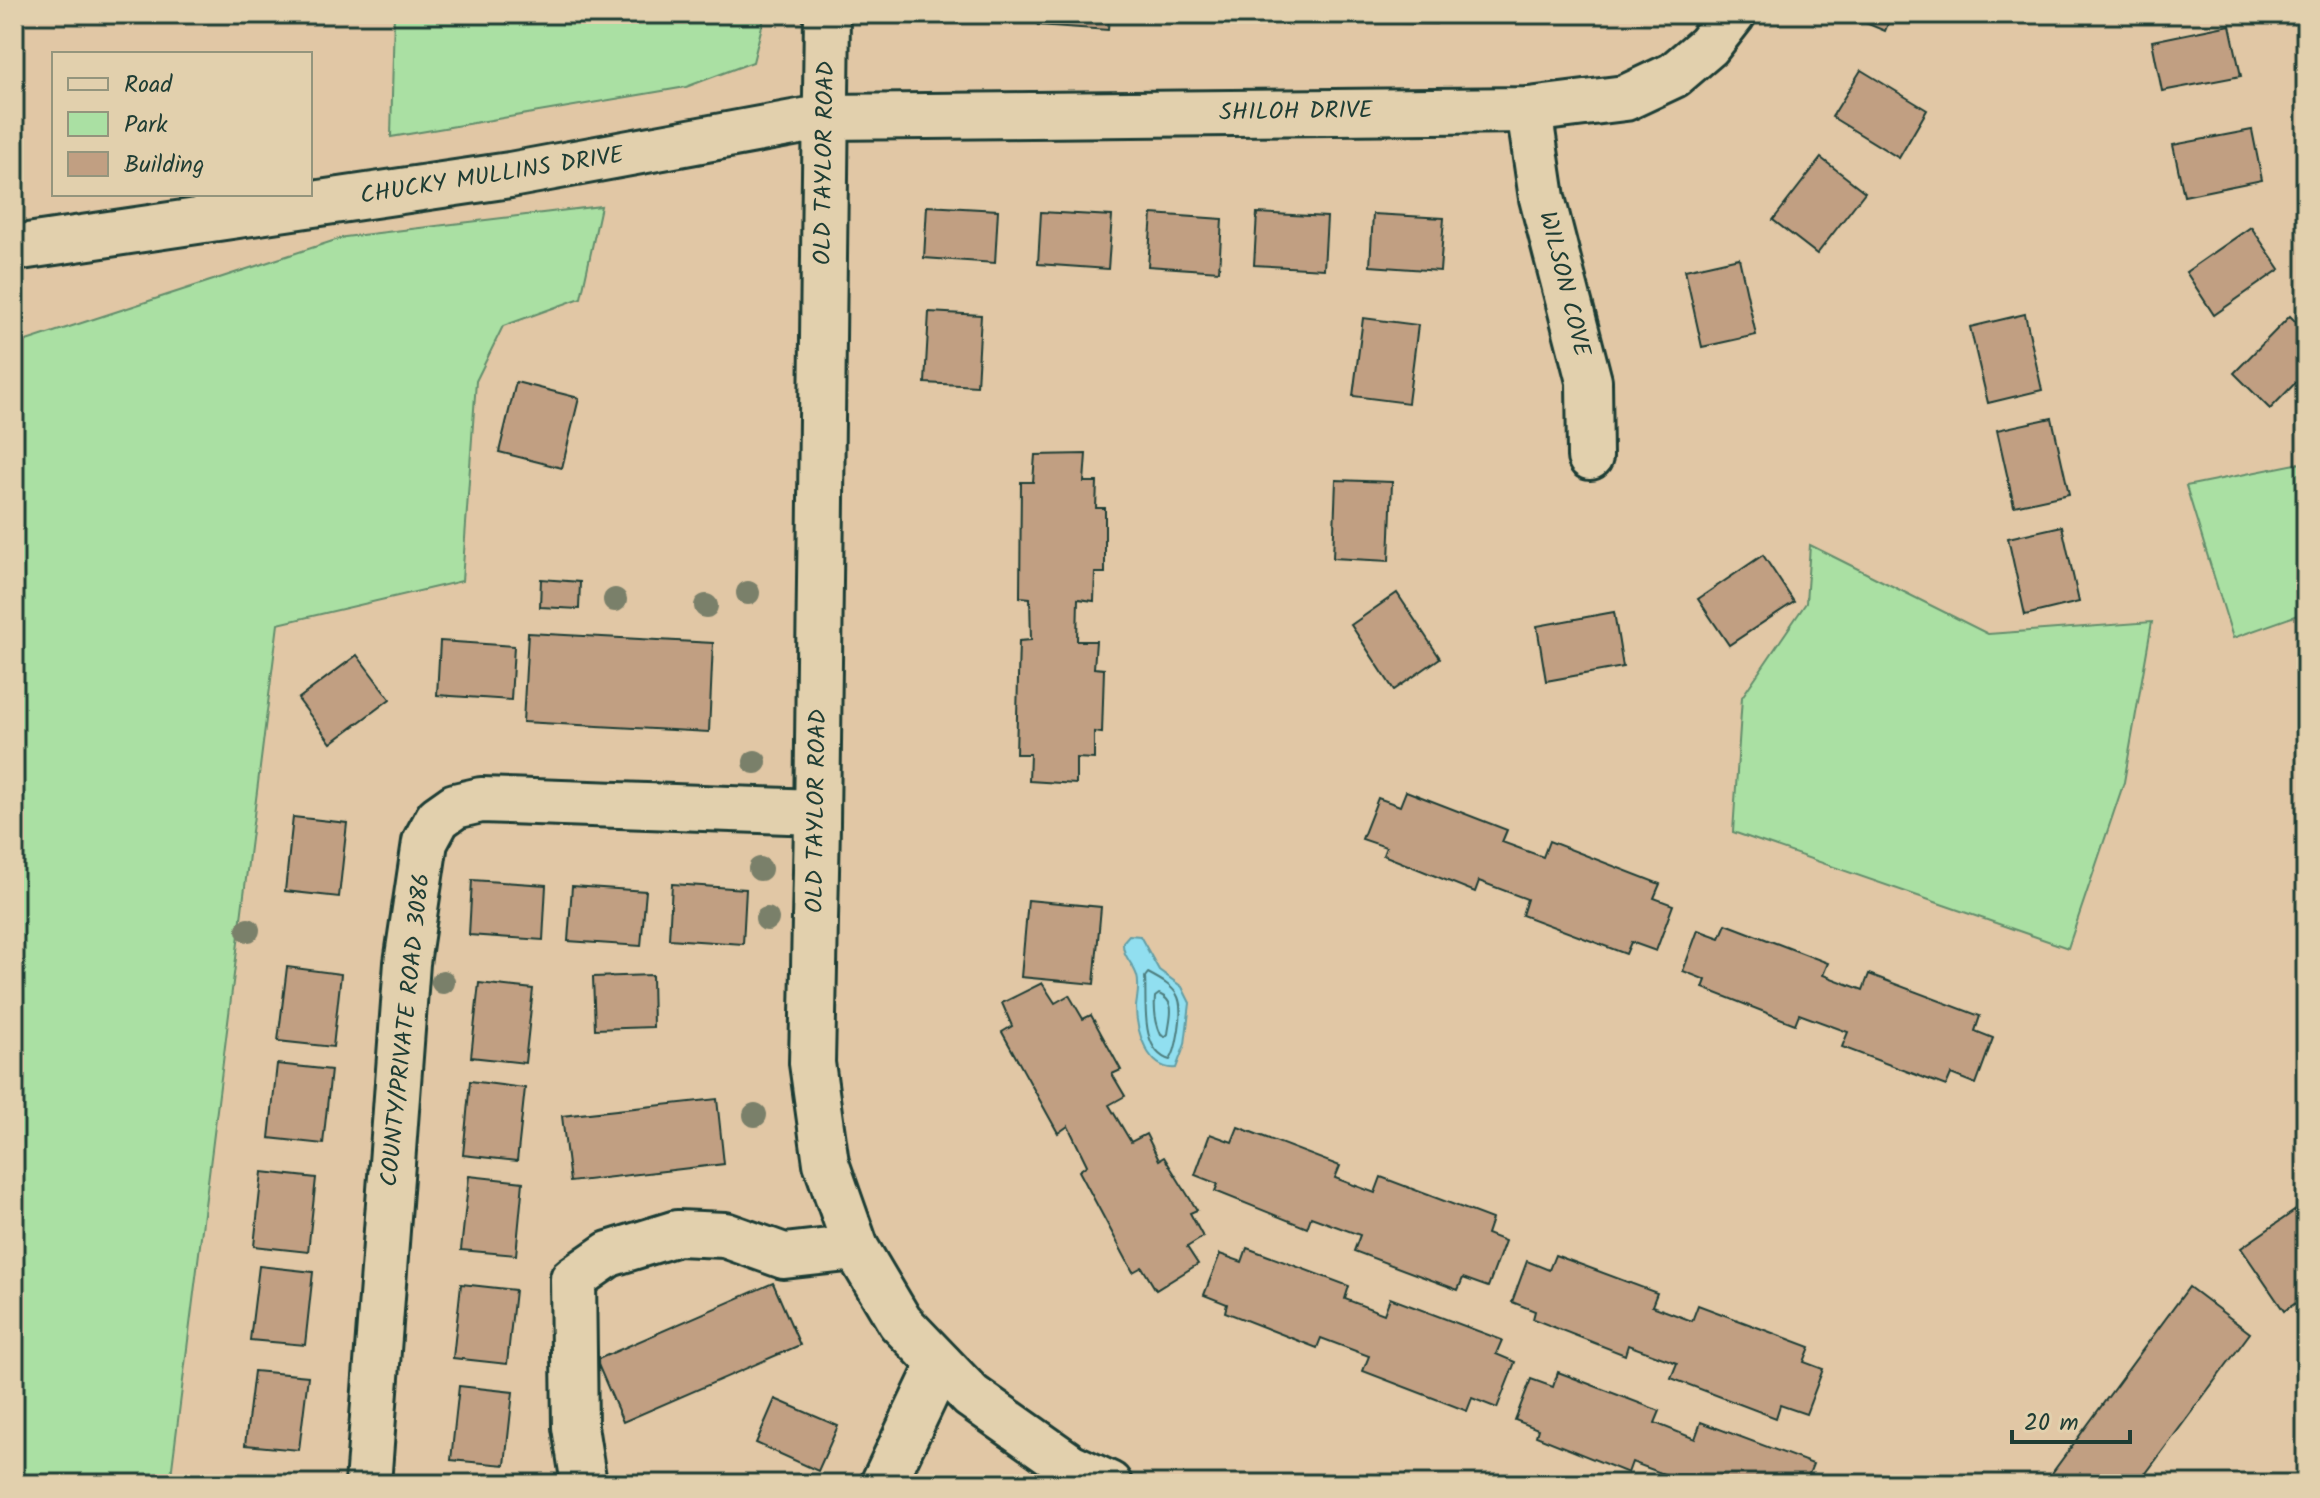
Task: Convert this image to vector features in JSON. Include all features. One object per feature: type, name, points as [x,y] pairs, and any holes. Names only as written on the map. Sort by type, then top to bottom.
[{"type":"street","name":"OLD TAYLOR ROAD","points":[[827,14],[812,1063],[826,1163],[856,1248],[900,1322],[971,1396],[1070,1466],[1109,1484]]},
{"type":"street","name":"SHILOH DRIVE","points":[[826,117],[1529,110],[1625,98],[1649,87],[1674,75],[1708,46],[1733,14]]},
{"type":"street","name":"WILSON COVE","points":[[1529,110],[1542,198],[1589,381],[1590,457]]},
{"type":"street","name":"CHUCKY MULLINS DRIVE","points":[[14,248],[510,175],[826,117]]},
{"type":"street","name":"COUNTY/PRIVATE ROAD 3086","points":[[368,1484],[407,963],[425,842],[438,818],[455,806],[481,800],[817,812]]},
{"type":"street","points":[[584,1484],[575,1427],[573,1279],[609,1254],[677,1233],[725,1235],[784,1256],[856,1248]]},
{"type":"street","points":[[883,1484],[940,1364]]},
{"type":"green space","points":[[394,14],[765,14],[753,62],[686,87],[391,137]]},
{"type":"green space","points":[[601,206],[581,298],[503,326],[476,381],[462,581],[278,624],[170,1484],[14,1484],[14,345],[345,237]]},
{"type":"green space","points":[[2306,462],[2306,612],[2233,638],[2186,486]]},
{"type":"green space","points":[[1810,545],[1988,634],[2152,622],[2124,782],[2068,948],[1733,832],[1742,697],[1806,603]]},
{"type":"water","points":[[1129,935],[1140,936],[1159,970],[1182,987],[1190,1003],[1185,1044],[1176,1068],[1158,1063],[1141,1038],[1136,1007],[1138,980],[1123,947]]},
{"type":"building","points":[[925,14],[996,14],[995,19]]},
{"type":"building","points":[[1039,14],[1109,14],[1108,30],[1038,25]]},
{"type":"building","points":[[1362,14],[1436,14],[1436,24],[1362,22]]},
{"type":"building","points":[[1844,14],[1892,14],[1885,31]]},
{"type":"building","points":[[2230,25],[2241,76],[2162,91],[2152,41]]},
{"type":"building","points":[[1861,70],[1927,110],[1899,158],[1832,117]]},
{"type":"building","points":[[2252,130],[2262,180],[2184,196],[2173,145]]},
{"type":"building","points":[[1821,158],[1865,192],[1817,254],[1773,220]]},
{"type":"building","points":[[927,206],[998,210],[995,263],[924,258]]},
{"type":"building","points":[[1041,212],[1112,216],[1108,269],[1038,264]]},
{"type":"building","points":[[1257,213],[1327,217],[1324,269],[1254,265]]},
{"type":"building","points":[[1152,214],[1222,219],[1219,271],[1148,266]]},
{"type":"building","points":[[1373,214],[1444,218],[1440,271],[1370,266]]},
{"type":"building","points":[[2251,227],[2280,269],[2214,315],[2186,272]]},
{"type":"building","points":[[1739,258],[1756,335],[1702,347],[1685,270]]},
{"type":"building","points":[[929,312],[981,315],[977,386],[925,383]]},
{"type":"building","points":[[2025,314],[2042,390],[1988,403],[1970,327]]},
{"type":"building","points":[[2290,316],[2306,332],[2306,372],[2270,409],[2234,373]]},
{"type":"building","points":[[1363,318],[1418,325],[1408,403],[1353,396]]},
{"type":"building","points":[[516,382],[579,398],[562,468],[499,452]]},
{"type":"building","points":[[2052,418],[2069,494],[2014,506],[1997,430]]},
{"type":"building","points":[[1086,454],[1084,482],[1097,482],[1096,508],[1105,508],[1105,573],[1095,573],[1094,601],[1078,599],[1077,641],[1096,641],[1094,668],[1104,669],[1102,733],[1094,732],[1094,759],[1076,758],[1076,784],[1029,781],[1030,754],[1016,754],[1019,641],[1031,640],[1030,598],[1020,597],[1021,482],[1033,482],[1035,455]]},
{"type":"building","points":[[1336,480],[1392,482],[1389,561],[1333,558]]},
{"type":"building","points":[[2062,526],[2079,602],[2025,615],[2008,538]]},
{"type":"building","points":[[1763,555],[1794,602],[1729,645],[1698,599]]},
{"type":"building","points":[[541,579],[580,582],[579,609],[540,607]]},
{"type":"building","points":[[1397,593],[1440,658],[1394,690],[1351,625]]},
{"type":"building","points":[[1614,612],[1623,667],[1546,681],[1537,626]]},
{"type":"building","points":[[528,633],[713,643],[709,732],[523,722]]},
{"type":"building","points":[[440,641],[514,646],[511,700],[437,695]]},
{"type":"building","points":[[357,655],[390,699],[331,743],[298,699]]},
{"type":"building","points":[[1406,791],[1507,830],[1502,842],[1543,857],[1549,841],[1660,884],[1654,898],[1673,905],[1656,951],[1631,942],[1626,954],[1522,915],[1527,899],[1479,881],[1475,892],[1383,855],[1386,847],[1362,839],[1378,798],[1400,806]]},
{"type":"building","points":[[293,817],[347,823],[339,897],[285,891]]},
{"type":"building","points":[[472,880],[546,885],[543,940],[469,935]]},
{"type":"building","points":[[672,884],[746,889],[743,944],[669,939]]},
{"type":"building","points":[[572,886],[646,891],[641,946],[568,941]]},
{"type":"building","points":[[1028,900],[1101,907],[1094,984],[1021,977]]},
{"type":"building","points":[[1726,924],[1828,963],[1823,975],[1863,990],[1869,974],[1980,1016],[1975,1031],[1993,1038],[1976,1084],[1951,1074],[1946,1086],[1842,1047],[1848,1032],[1799,1014],[1795,1024],[1703,988],[1706,980],[1683,971],[1698,930],[1720,938]]},
{"type":"building","points":[[287,967],[341,974],[333,1047],[278,1041]]},
{"type":"building","points":[[652,975],[653,1027],[595,1029],[593,977]]},
{"type":"building","points":[[479,983],[533,989],[525,1063],[471,1057]]},
{"type":"building","points":[[1042,983],[1055,1003],[1069,995],[1083,1019],[1091,1015],[1121,1070],[1112,1074],[1125,1096],[1109,1105],[1131,1142],[1146,1134],[1159,1160],[1164,1157],[1197,1210],[1190,1213],[1203,1237],[1187,1247],[1198,1264],[1156,1290],[1142,1267],[1133,1272],[1079,1171],[1087,1165],[1068,1126],[1058,1133],[1002,1032],[1012,1026],[1002,1003]]},
{"type":"building","points":[[277,1064],[331,1070],[323,1144],[269,1138]]},
{"type":"building","points":[[470,1081],[525,1088],[517,1161],[463,1155]]},
{"type":"building","points":[[717,1099],[724,1164],[570,1182],[562,1116]]},
{"type":"building","points":[[1238,1127],[1340,1166],[1335,1178],[1375,1193],[1381,1177],[1492,1219],[1487,1234],[1505,1241],[1488,1287],[1463,1278],[1458,1290],[1354,1251],[1360,1235],[1311,1217],[1307,1228],[1215,1191],[1218,1184],[1195,1175],[1210,1134],[1232,1142]]},
{"type":"building","points":[[262,1172],[316,1178],[308,1252],[254,1246]]},
{"type":"building","points":[[469,1176],[523,1182],[516,1255],[461,1250]]},
{"type":"building","points":[[2306,1203],[2306,1296],[2284,1311],[2241,1248]]},
{"type":"building","points":[[1247,1248],[1349,1286],[1345,1299],[1384,1314],[1390,1298],[1502,1340],[1496,1354],[1515,1362],[1497,1408],[1472,1398],[1467,1411],[1363,1371],[1369,1356],[1321,1338],[1317,1348],[1225,1312],[1227,1304],[1204,1295],[1220,1254],[1242,1262]]},
{"type":"building","points":[[1555,1255],[1657,1293],[1652,1306],[1692,1321],[1698,1305],[1810,1347],[1804,1362],[1823,1369],[1806,1414],[1780,1405],[1776,1418],[1671,1378],[1677,1363],[1628,1345],[1625,1355],[1533,1319],[1535,1311],[1512,1302],[1527,1261],[1549,1270]]},
{"type":"building","points":[[259,1266],[313,1272],[305,1345],[250,1340]]},
{"type":"building","points":[[773,1283],[800,1345],[623,1422],[596,1360]]},
{"type":"building","points":[[461,1284],[515,1290],[507,1364],[453,1358]]},
{"type":"building","points":[[2189,1287],[2250,1333],[2138,1484],[2044,1484]]},
{"type":"building","points":[[254,1371],[308,1376],[299,1450],[245,1445]]},
{"type":"building","points":[[1558,1372],[1660,1411],[1655,1423],[1695,1439],[1701,1422],[1813,1464],[1807,1479],[1820,1484],[1678,1484],[1680,1480],[1632,1462],[1628,1473],[1536,1436],[1538,1429],[1515,1420],[1531,1379],[1553,1387]]},
{"type":"building","points":[[459,1386],[513,1392],[505,1465],[451,1460]]},
{"type":"building","points":[[775,1399],[838,1426],[818,1471],[756,1443]]}]
